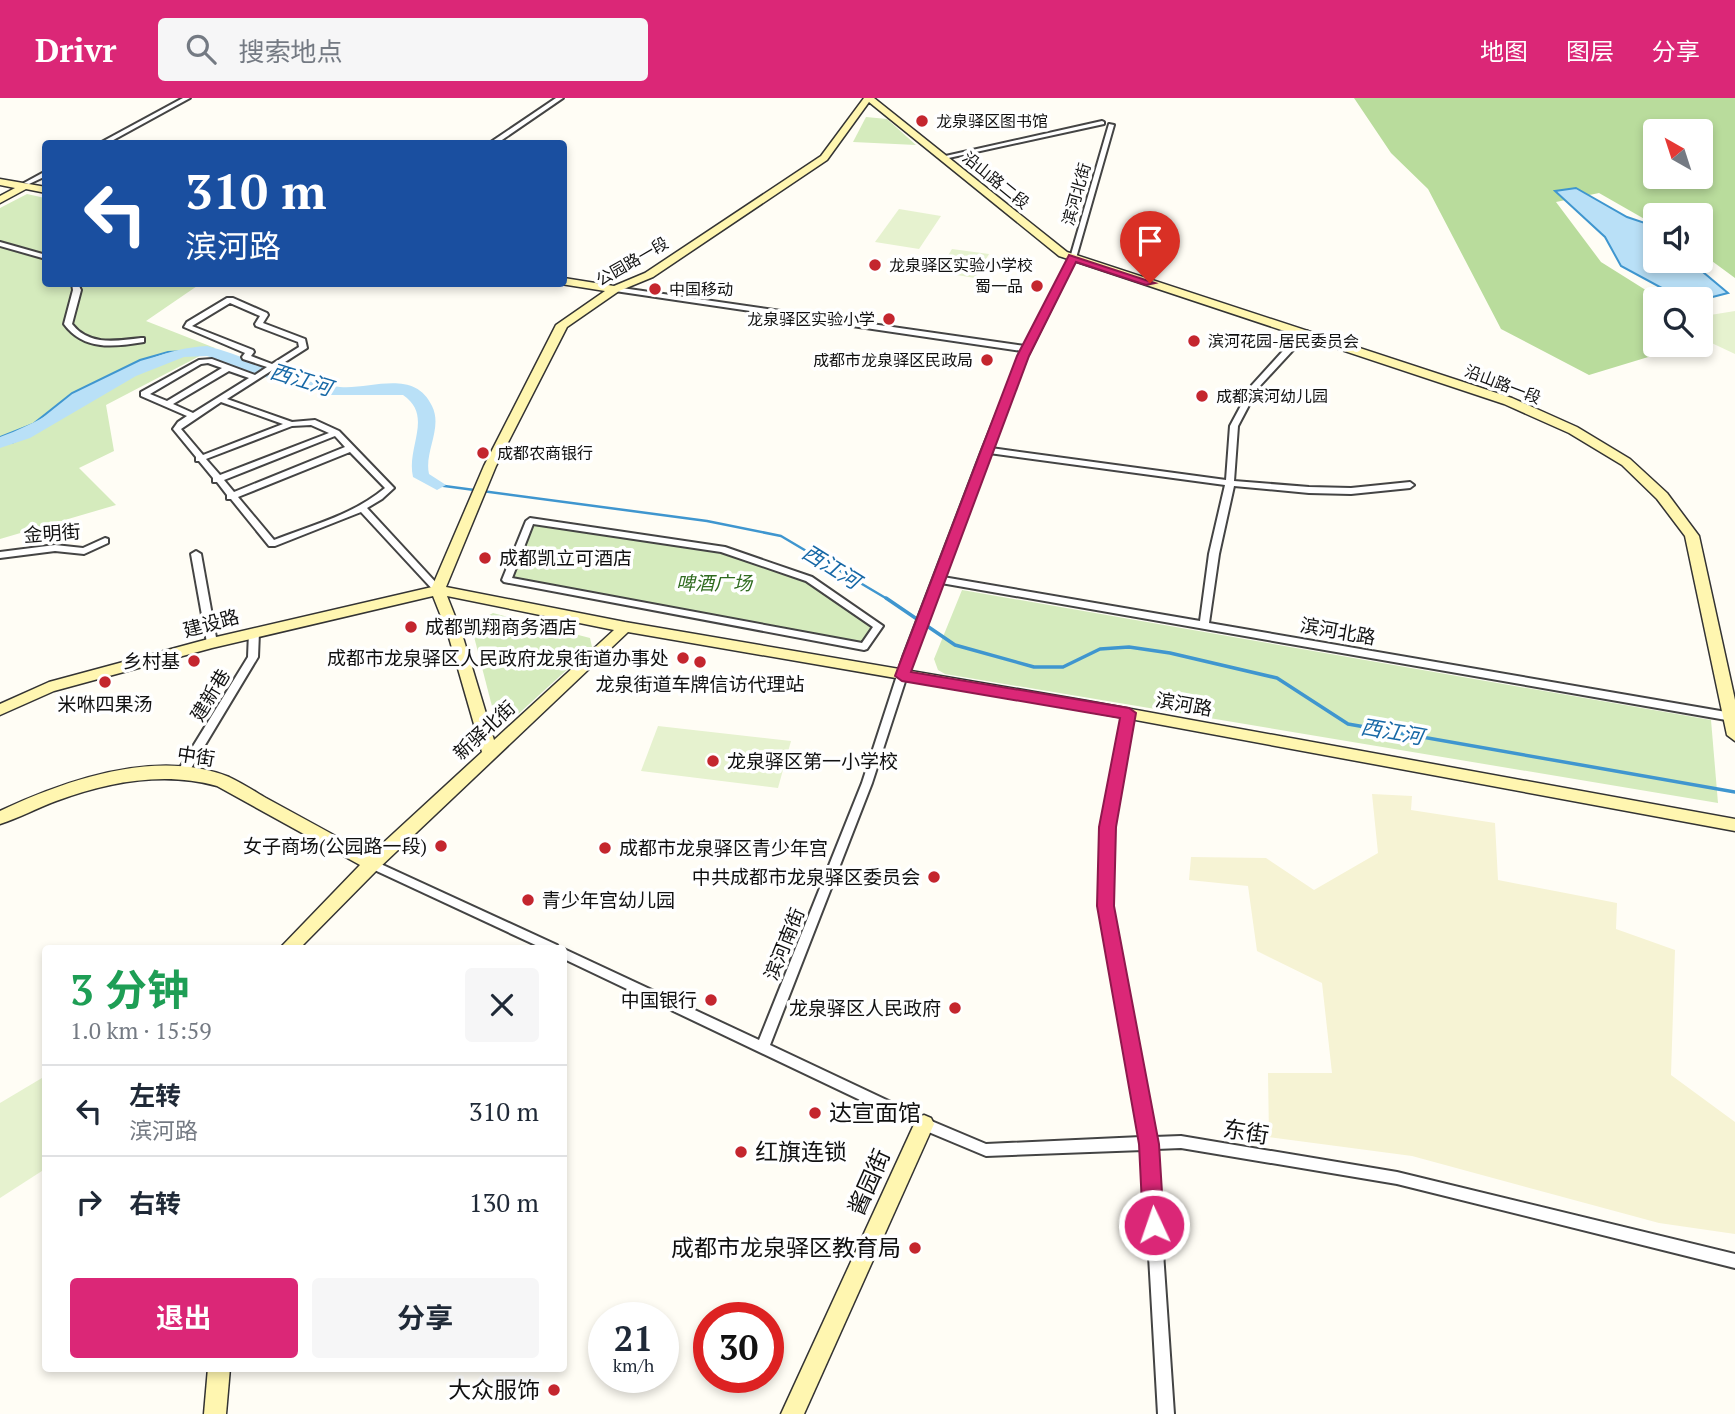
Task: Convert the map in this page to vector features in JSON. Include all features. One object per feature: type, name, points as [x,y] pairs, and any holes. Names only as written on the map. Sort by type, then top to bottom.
[{"type":"street","points":[[108,140],[187,98]]},
{"type":"street","points":[[497,140],[560,98]]},
{"type":"street","name":"沿山路二段","points":[[868,98],[1063,254],[1073,258]]},
{"type":"street","name":"公园路一段","points":[[438,590],[490,466],[562,325],[615,289],[649,275],[824,158],[868,98]]},
{"type":"street","points":[[944,157],[1102,123]]},
{"type":"street","name":"滨河北街","points":[[908,657],[1027,349],[1073,258],[1111,125]]},
{"type":"street","points":[[0,200],[42,175]]},
{"type":"street","points":[[0,177],[25,186]]},
{"type":"street","points":[[0,182],[42,189]]},
{"type":"street","points":[[0,194],[25,186]]},
{"type":"street","points":[[0,244],[42,256]]},
{"type":"street","name":"沿山路一段","points":[[1073,258],[1508,401],[1573,430],[1626,462],[1662,496],[1692,536],[1735,734]]},
{"type":"street","points":[[567,281],[1027,349]]},
{"type":"street","points":[[76,287],[68,324],[73,333],[89,341],[141,340]]},
{"type":"street","points":[[199,459],[291,424],[312,422],[336,433],[390,488],[363,509],[272,544],[230,497],[199,459],[177,429],[194,416],[222,400],[259,376],[272,368],[303,348],[302,341],[259,324],[264,315],[259,310],[230,300],[188,327],[250,352],[246,357],[272,368]]},
{"type":"street","points":[[1204,625],[1214,554],[1230,483],[1234,426],[1255,387],[1304,332]]},
{"type":"street","points":[[194,416],[144,394],[199,362],[209,361],[227,369],[259,376]]},
{"type":"street","points":[[166,405],[227,369]]},
{"type":"street","points":[[222,400],[291,424]]},
{"type":"street","points":[[216,480],[336,433]]},
{"type":"street","points":[[230,497],[351,448]]},
{"type":"street","points":[[986,450],[1230,483],[1351,491],[1410,485]]},
{"type":"street","points":[[363,509],[438,590],[490,753]]},
{"type":"street","points":[[530,521],[722,549],[809,579],[878,626],[864,647],[507,580],[530,521]]},
{"type":"street","name":"金明街","points":[[0,555],[55,548],[84,551],[105,541]]},
{"type":"street","points":[[196,554],[212,643]]},
{"type":"street","name":"滨河北路","points":[[935,583],[1204,625],[1732,717]]},
{"type":"street","name":"滨河路","points":[[438,590],[625,627],[1129,713],[1735,825]]},
{"type":"street","name":"建设路","points":[[0,710],[49,688],[212,643],[438,590]]},
{"type":"street","name":"新驿北街","points":[[292,945],[372,864],[625,627]]},
{"type":"street","name":"建新巷","points":[[183,772],[253,657],[254,632]]},
{"type":"street","name":"滨河南街","points":[[762,1047],[867,783],[908,657]]},
{"type":"street","points":[[1129,713],[1107,827],[1106,906],[1149,1144],[1166,1414]]},
{"type":"street","name":"中街","points":[[0,818],[23,806],[89,785],[156,772],[183,772],[221,781],[372,864]]},
{"type":"street","points":[[372,864],[547,945]]},
{"type":"street","name":"东街","points":[[567,955],[924,1124],[986,1150],[1181,1142],[1397,1178],[1735,1261]]},
{"type":"street","name":"酱园街","points":[[792,1414],[924,1124]]},
{"type":"street","points":[[215,1414],[219,1372]]},
{"type":"shaded area","points":[[1372,794],[1412,796],[1411,810],[1495,823],[1498,880],[1617,903],[1616,929],[1675,950],[1671,1075],[1735,1122],[1735,1234],[1659,1223],[1412,1156],[1269,1137],[1268,1073],[1332,1073],[1322,983],[1257,951],[1248,886],[1189,880],[1191,857],[1266,858],[1314,890],[1378,853]]},
{"type":"green space","points":[[1354,98],[1735,98],[1735,278],[1713,262],[1713,203],[1643,203],[1643,218],[1599,193],[1556,202],[1601,262],[1643,288],[1643,357],[1648,357],[1589,375],[1501,329],[1428,189],[1391,153]]},
{"type":"green space","points":[[866,117],[887,119],[916,145],[853,142]]},
{"type":"green space","points":[[27,194],[42,197],[42,287],[196,287],[146,321],[215,348],[106,405],[114,451],[79,468],[116,505],[0,539],[0,208]]},
{"type":"green space","points":[[899,209],[941,216],[919,249],[875,242]]},
{"type":"green space","points":[[952,249],[989,254],[975,278],[938,272]]},
{"type":"green space","points":[[1735,311],[1735,354],[1713,344],[1713,315]]},
{"type":"green space","name":"啤酒广场","points":[[530,521],[722,549],[809,579],[878,626],[864,647],[507,580]]},
{"type":"green space","points":[[962,590],[1711,720],[1718,803],[945,674],[938,670],[934,659]]},
{"type":"green space","points":[[493,613],[590,638],[592,647],[516,716],[494,714],[471,625]]},
{"type":"green space","points":[[658,726],[791,741],[778,788],[641,771]]},
{"type":"green space","points":[[42,1078],[42,1171],[0,1198],[0,1103]]},
{"type":"water","points":[[1576,188],[1627,217],[1643,222],[1643,273],[1704,273],[1728,293],[1713,297],[1713,287],[1660,287],[1621,266],[1605,237],[1555,191]]},
{"type":"water","points":[[187,351],[120,380],[14,442],[0,445],[0,437],[33,424],[72,393],[140,360],[168,352]]},
{"type":"waterway","name":"西江河","points":[[0,443],[50,421],[158,360],[183,352],[207,351],[288,380],[327,390],[349,392],[390,387],[409,391],[424,406],[427,416],[419,457],[421,477],[437,485]]},
{"type":"waterway","name":"西江河","points":[[437,485],[707,521],[781,536],[889,600]]},
{"type":"waterway","name":"西江河","points":[[889,600],[955,645],[1034,667],[1063,667],[1100,649],[1129,647],[1170,653],[1277,678],[1348,724],[1735,792]]},
{"type":"place","name":"龙泉驿区图书馆","points":[[922,121]]},
{"type":"place","name":"龙泉驿区实验小学校","points":[[875,265]]},
{"type":"place","name":"蜀一品","points":[[1037,286]]},
{"type":"place","name":"中国移动","points":[[655,289]]},
{"type":"place","name":"龙泉驿区实验小学","points":[[889,319]]},
{"type":"place","name":"滨河花园-居民委员会","points":[[1194,341]]},
{"type":"place","name":"成都市龙泉驿区民政局","points":[[987,360]]},
{"type":"place","name":"成都滨河幼儿园","points":[[1202,396]]},
{"type":"place","name":"成都农商银行","points":[[483,453]]},
{"type":"place","name":"成都凯立可酒店","points":[[485,558]]},
{"type":"place","name":"成都凯翔商务酒店","points":[[411,627]]},
{"type":"place","name":"成都市龙泉驿区人民政府龙泉街道办事处","points":[[683,658]]},
{"type":"place","name":"乡村基","points":[[194,661]]},
{"type":"place","name":"龙泉街道车牌信访代理站","points":[[700,662]]},
{"type":"place","name":"米咻四果汤","points":[[105,682]]},
{"type":"place","name":"龙泉驿区第一小学校","points":[[713,761]]},
{"type":"place","name":"女子商场(公园路一段)","points":[[441,846]]},
{"type":"place","name":"成都市龙泉驿区青少年宫","points":[[605,848]]},
{"type":"place","name":"中共成都市龙泉驿区委员会","points":[[934,877]]},
{"type":"place","name":"青少年宫幼儿园","points":[[528,900]]},
{"type":"place","name":"中国银行","points":[[711,1000]]},
{"type":"place","name":"龙泉驿区人民政府","points":[[955,1008]]},
{"type":"place","name":"达宣面馆","points":[[815,1113]]},
{"type":"place","name":"红旗连锁","points":[[741,1152]]},
{"type":"place","name":"成都市龙泉驿区教育局","points":[[915,1248]]},
{"type":"place","name":"大众服饰","points":[[554,1390]]},
{"type":"route","points":[[1150,283],[1073,258],[1023,356],[902,676],[1129,713],[1107,827],[1106,906],[1149,1144],[1154,1225]]}]
